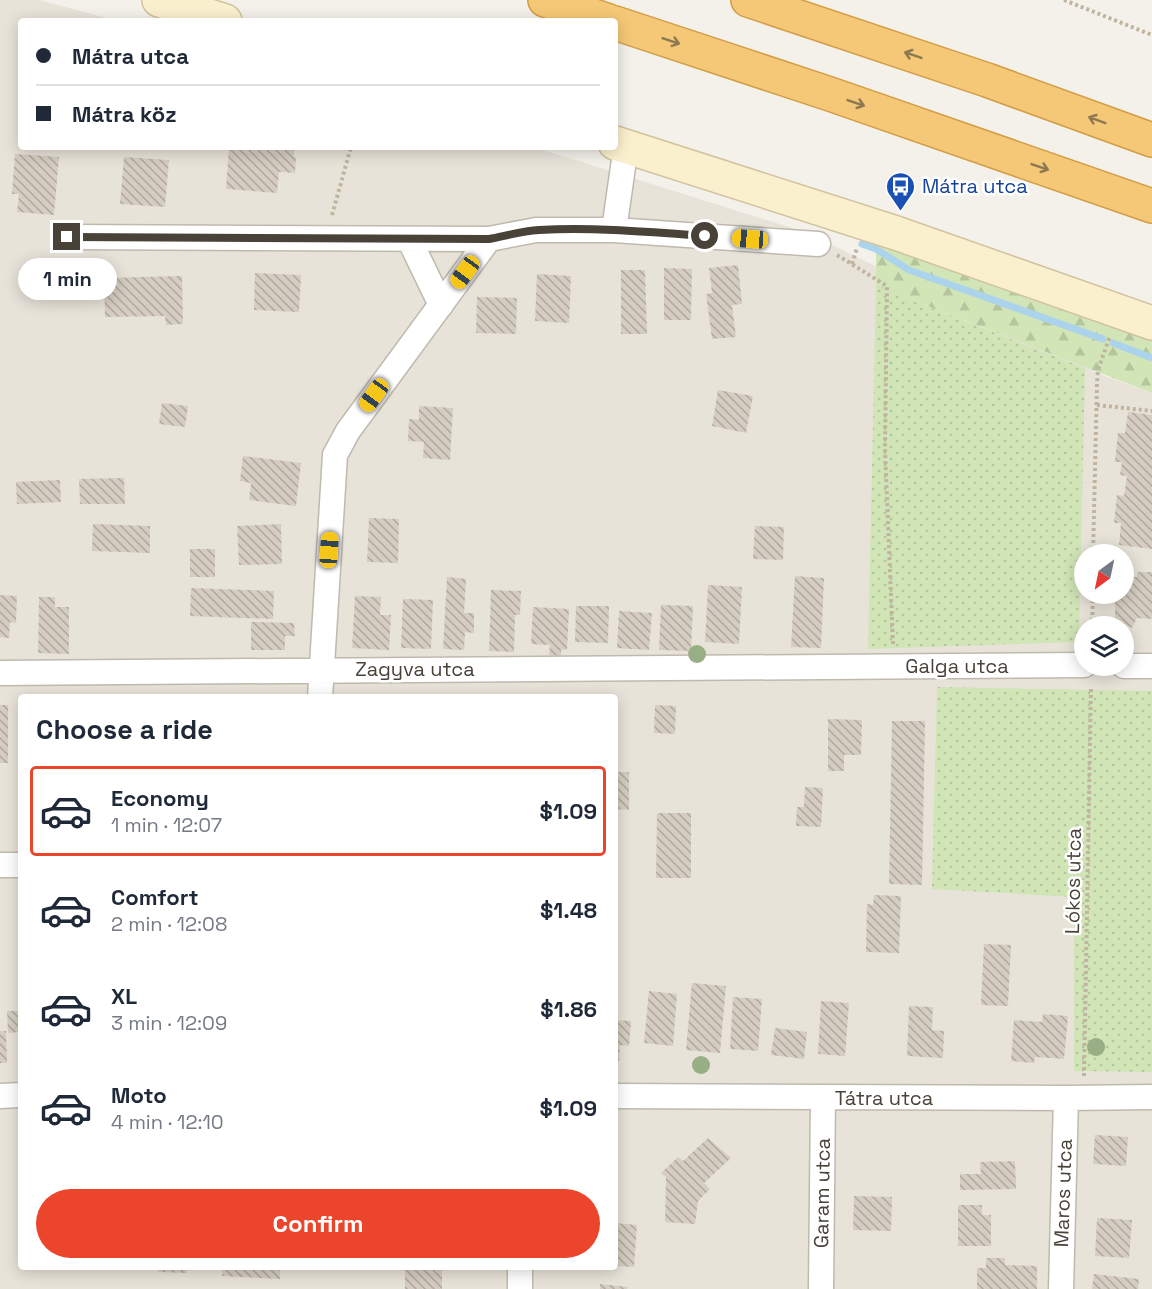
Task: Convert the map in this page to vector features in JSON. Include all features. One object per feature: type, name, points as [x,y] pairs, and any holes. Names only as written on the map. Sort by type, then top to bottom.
[{"type":"highway","points":[[545,0],[600,18]]},
{"type":"highway","points":[[748,0],[987,80],[1152,140]]},
{"type":"highway","points":[[618,24],[830,94],[1152,206]]},
{"type":"street","points":[[159,0],[216,18]]},
{"type":"street","points":[[614,230],[620,145],[896,233],[1152,323]]},
{"type":"street","points":[[67,237],[489,239],[536,230],[614,230],[818,244]]},
{"type":"street","points":[[409,239],[441,304]]},
{"type":"street","points":[[320,694],[335,455],[348,431],[489,239]]},
{"type":"street","points":[[1134,666],[1152,666]]},
{"type":"street","name":"Galga utca","points":[[830,667],[1074,672]]},
{"type":"street","name":"Zagyva utca","points":[[0,673],[830,667]]},
{"type":"street","points":[[0,865],[18,865]]},
{"type":"street","points":[[0,1096],[18,1095]]},
{"type":"street","name":"Tátra utca","points":[[618,1096],[1152,1097]]},
{"type":"street","name":"Garam utca","points":[[821,1289],[823,1098]]},
{"type":"street","name":"Maros utca","points":[[1061,1289],[1075,1098]]},
{"type":"street","points":[[520,1270],[520,1289]]},
{"type":"path","points":[[1064,0],[1152,35]]},
{"type":"path","points":[[325,238],[350,150]]},
{"type":"path","points":[[818,244],[887,286],[885,450],[894,667]]},
{"type":"path","points":[[1093,544],[1096,383],[1098,370],[1118,310]]},
{"type":"path","points":[[1096,405],[1152,411]]},
{"type":"path","name":"Lókos utca","points":[[1075,1098],[1088,676]]},
{"type":"shaded area","points":[[0,0],[39,0],[107,18],[18,18],[18,150],[544,150],[805,232],[1102,375],[1152,393],[1152,1289],[0,1289]]},
{"type":"green space","points":[[876,244],[1152,340],[1152,393],[876,286]]},
{"type":"green space","points":[[876,286],[1085,368],[1081,544],[1074,544],[1074,604],[1080,604],[1080,616],[1074,616],[1074,642],[868,649]]},
{"type":"green space","points":[[937,687],[1152,691],[1152,1072],[1074,1071],[1074,897],[932,889]]},
{"type":"building","points":[[229,150],[294,150],[295,173],[279,172],[277,193],[226,189]]},
{"type":"building","points":[[15,154],[59,157],[54,215],[17,212],[19,194],[12,194]]},
{"type":"building","points":[[124,157],[169,160],[165,207],[120,204]]},
{"type":"building","points":[[738,265],[742,304],[732,305],[736,337],[712,339],[706,294],[712,293],[709,268]]},
{"type":"building","points":[[664,268],[692,269],[691,320],[664,320]]},
{"type":"building","points":[[621,270],[645,270],[647,334],[621,334]]},
{"type":"building","points":[[255,273],[301,275],[299,312],[254,310]]},
{"type":"building","points":[[537,274],[571,276],[569,323],[535,321]]},
{"type":"building","points":[[182,276],[183,324],[166,325],[165,316],[105,317],[104,278]]},
{"type":"building","points":[[477,297],[517,298],[516,334],[476,333]]},
{"type":"building","points":[[718,390],[753,396],[746,433],[712,426]]},
{"type":"building","points":[[162,403],[188,406],[185,427],[159,424]]},
{"type":"building","points":[[419,406],[453,408],[450,460],[423,458],[424,442],[408,441],[409,419],[419,420]]},
{"type":"building","points":[[1128,412],[1152,415],[1152,549],[1134,547],[1134,544],[1119,544],[1121,523],[1114,523],[1117,495],[1124,496],[1127,476],[1120,475],[1122,462],[1115,462],[1118,433],[1125,433]]},
{"type":"building","points":[[243,456],[301,463],[296,506],[249,500],[251,483],[240,481]]},
{"type":"building","points":[[124,478],[125,504],[80,504],[79,479]]},
{"type":"building","points":[[60,480],[61,502],[17,504],[16,482]]},
{"type":"building","points":[[369,518],[399,519],[398,563],[367,562]]},
{"type":"building","points":[[93,524],[150,526],[150,553],[92,551]]},
{"type":"building","points":[[281,524],[282,564],[239,565],[237,526]]},
{"type":"building","points":[[755,526],[784,527],[783,560],[753,559]]},
{"type":"building","points":[[190,549],[215,549],[215,577],[190,577]]},
{"type":"building","points":[[1137,572],[1152,572],[1152,619],[1137,618],[1134,624],[1134,616],[1115,616],[1115,604],[1134,604],[1134,577],[1137,577]]},
{"type":"building","points":[[795,576],[824,578],[821,648],[791,647]]},
{"type":"building","points":[[447,577],[466,579],[464,613],[474,613],[474,633],[465,632],[464,650],[443,649]]},
{"type":"building","points":[[708,585],[742,587],[739,644],[705,642]]},
{"type":"building","points":[[191,588],[274,591],[273,619],[190,616]]},
{"type":"building","points":[[491,590],[521,591],[520,615],[515,615],[514,652],[489,651]]},
{"type":"building","points":[[0,595],[17,596],[16,623],[10,622],[9,638],[0,637]]},
{"type":"building","points":[[355,596],[381,597],[380,615],[391,615],[389,650],[352,648]]},
{"type":"building","points":[[39,597],[55,597],[55,607],[69,607],[69,654],[38,653]]},
{"type":"building","points":[[403,599],[433,600],[431,649],[401,648]]},
{"type":"building","points":[[661,605],[693,606],[691,651],[659,650]]},
{"type":"building","points":[[576,606],[609,606],[608,643],[575,642]]},
{"type":"building","points":[[533,607],[569,609],[567,650],[561,649],[561,656],[549,655],[550,645],[531,644]]},
{"type":"building","points":[[619,611],[652,613],[649,650],[617,648]]},
{"type":"building","points":[[251,622],[294,623],[295,636],[285,636],[285,650],[251,650]]},
{"type":"building","points":[[0,705],[8,705],[8,763],[0,763]]},
{"type":"building","points":[[655,705],[676,706],[675,734],[654,733]]},
{"type":"building","points":[[828,719],[862,720],[861,755],[844,755],[844,771],[828,771]]},
{"type":"building","points":[[892,721],[925,721],[922,885],[889,884]]},
{"type":"building","points":[[618,772],[629,772],[629,810],[618,809]]},
{"type":"building","points":[[805,787],[823,788],[821,827],[796,826],[797,807],[804,807]]},
{"type":"building","points":[[657,813],[691,813],[691,878],[656,878]]},
{"type":"building","points":[[874,895],[901,896],[899,953],[866,952],[867,904],[873,905]]},
{"type":"building","points":[[984,944],[1011,945],[1008,1006],[981,1005]]},
{"type":"building","points":[[692,983],[726,986],[720,1053],[686,1050]]},
{"type":"building","points":[[649,991],[677,994],[673,1046],[644,1043]]},
{"type":"building","points":[[733,997],[762,999],[758,1051],[730,1049]]},
{"type":"building","points":[[821,1001],[849,1003],[845,1056],[818,1054]]},
{"type":"building","points":[[909,1006],[933,1007],[932,1030],[944,1031],[943,1058],[907,1056]]},
{"type":"building","points":[[7,1011],[18,1011],[18,1032],[8,1033]]},
{"type":"building","points":[[1043,1014],[1068,1016],[1064,1059],[1035,1057],[1034,1063],[1011,1061],[1014,1020],[1042,1022]]},
{"type":"building","points":[[618,1020],[631,1021],[629,1046],[620,1045],[619,1061]]},
{"type":"building","points":[[775,1028],[807,1032],[804,1059],[771,1055]]},
{"type":"building","points":[[0,1031],[6,1031],[7,1063],[0,1063]]},
{"type":"building","points":[[1095,1135],[1128,1137],[1126,1166],[1093,1164]]},
{"type":"building","points":[[708,1138],[731,1158],[704,1183],[710,1189],[698,1201],[695,1224],[665,1222],[666,1177],[661,1173],[678,1157],[683,1161]]},
{"type":"building","points":[[1015,1161],[1016,1189],[960,1190],[960,1174],[981,1174],[980,1162]]},
{"type":"building","points":[[854,1196],[892,1197],[891,1231],[853,1230]]},
{"type":"building","points":[[958,1205],[982,1205],[982,1215],[991,1215],[991,1246],[958,1246]]},
{"type":"building","points":[[1097,1218],[1132,1220],[1129,1258],[1095,1256]]},
{"type":"building","points":[[618,1223],[637,1225],[634,1267],[618,1266]]},
{"type":"building","points":[[986,1258],[1005,1258],[1005,1265],[1037,1266],[1037,1289],[977,1289],[977,1268],[986,1268]]},
{"type":"building","points":[[158,1270],[187,1270],[187,1273],[158,1272]]},
{"type":"building","points":[[222,1270],[280,1270],[280,1279],[222,1276]]},
{"type":"building","points":[[405,1270],[442,1270],[442,1289],[405,1289]]},
{"type":"building","points":[[1094,1274],[1139,1279],[1138,1289],[1092,1289]]},
{"type":"building","points":[[600,1284],[628,1287],[627,1289],[600,1289]]},
{"type":"waterway","points":[[862,244],[876,249],[909,270],[1103,339]]},
{"type":"waterway","points":[[1113,343],[1152,358]]},
{"type":"place","name":"Mátra utca","points":[[901,212]]},
{"type":"route","points":[[67,237],[489,239],[536,230],[574,229],[705,236]]}]
